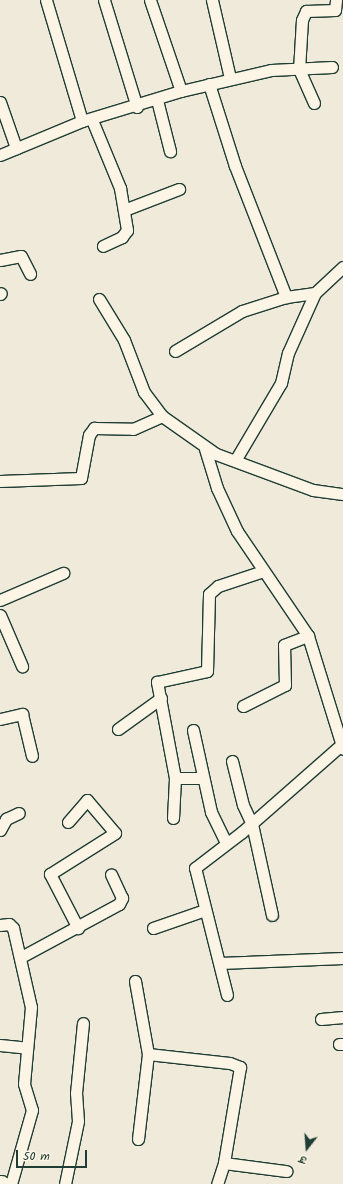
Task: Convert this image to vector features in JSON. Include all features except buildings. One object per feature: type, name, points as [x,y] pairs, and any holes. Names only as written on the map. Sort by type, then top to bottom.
[{"type":"street","points":[[46,0],[87,120],[120,188],[126,233],[103,246]]},
{"type":"street","points":[[104,0],[137,107]]},
{"type":"street","points":[[150,0],[181,91]]},
{"type":"street","points":[[212,0],[230,78]]},
{"type":"street","points":[[314,103],[299,67],[304,12],[338,6]]},
{"type":"street","points":[[0,155],[87,120],[137,107],[181,91],[230,78],[299,67],[332,67]]},
{"type":"street","points":[[209,84],[235,166],[286,297]]},
{"type":"street","points":[[157,100],[170,151]]},
{"type":"street","points":[[0,102],[16,148]]},
{"type":"street","points":[[124,210],[179,189]]},
{"type":"street","points":[[0,260],[21,256],[30,274]]},
{"type":"street","points":[[236,459],[281,383],[288,353],[315,293],[343,267]]},
{"type":"street","points":[[175,351],[242,311],[286,297],[315,293]]},
{"type":"street","points":[[99,299],[124,340],[144,392],[162,416],[205,449],[236,459],[300,485],[343,494]]},
{"type":"street","points":[[0,481],[81,478],[86,447],[94,428],[134,429],[162,416]]},
{"type":"street","points":[[205,449],[226,510],[263,571],[308,636],[342,747],[252,824],[195,868],[220,963],[226,995]]},
{"type":"street","points":[[173,818],[175,778],[161,698],[156,685],[160,679],[200,676],[207,671],[210,594],[218,586],[263,571]]},
{"type":"street","points":[[0,600],[63,573]]},
{"type":"street","points":[[0,615],[22,666]]},
{"type":"street","points":[[243,706],[285,686],[284,645],[308,636]]},
{"type":"street","points":[[118,729],[161,698]]},
{"type":"street","points":[[0,719],[22,714],[32,756]]},
{"type":"street","points":[[193,730],[202,778],[213,816],[226,843]]},
{"type":"street","points":[[232,761],[243,805],[252,824],[272,915]]},
{"type":"street","points":[[175,778],[202,778]]},
{"type":"street","points":[[68,822],[87,800],[115,833],[50,874],[78,928]]},
{"type":"street","points":[[0,830],[6,819],[19,813]]},
{"type":"street","points":[[21,958],[78,928],[120,902],[121,895],[110,874]]},
{"type":"street","points":[[153,928],[205,910]]},
{"type":"street","points":[[0,925],[11,926],[21,958],[31,1007],[26,1048],[24,1084],[32,1110],[11,1184]]},
{"type":"street","points":[[220,963],[343,958]]},
{"type":"street","points":[[135,980],[148,1054],[138,1139]]},
{"type":"street","points":[[321,1019],[343,1017]]},
{"type":"street","points":[[65,1184],[78,1121],[76,1093],[83,1022]]},
{"type":"street","points":[[0,1045],[26,1048]]},
{"type":"street","points":[[148,1054],[230,1063],[240,1067],[224,1164],[217,1184]]},
{"type":"street","points":[[224,1164],[286,1171]]}]
